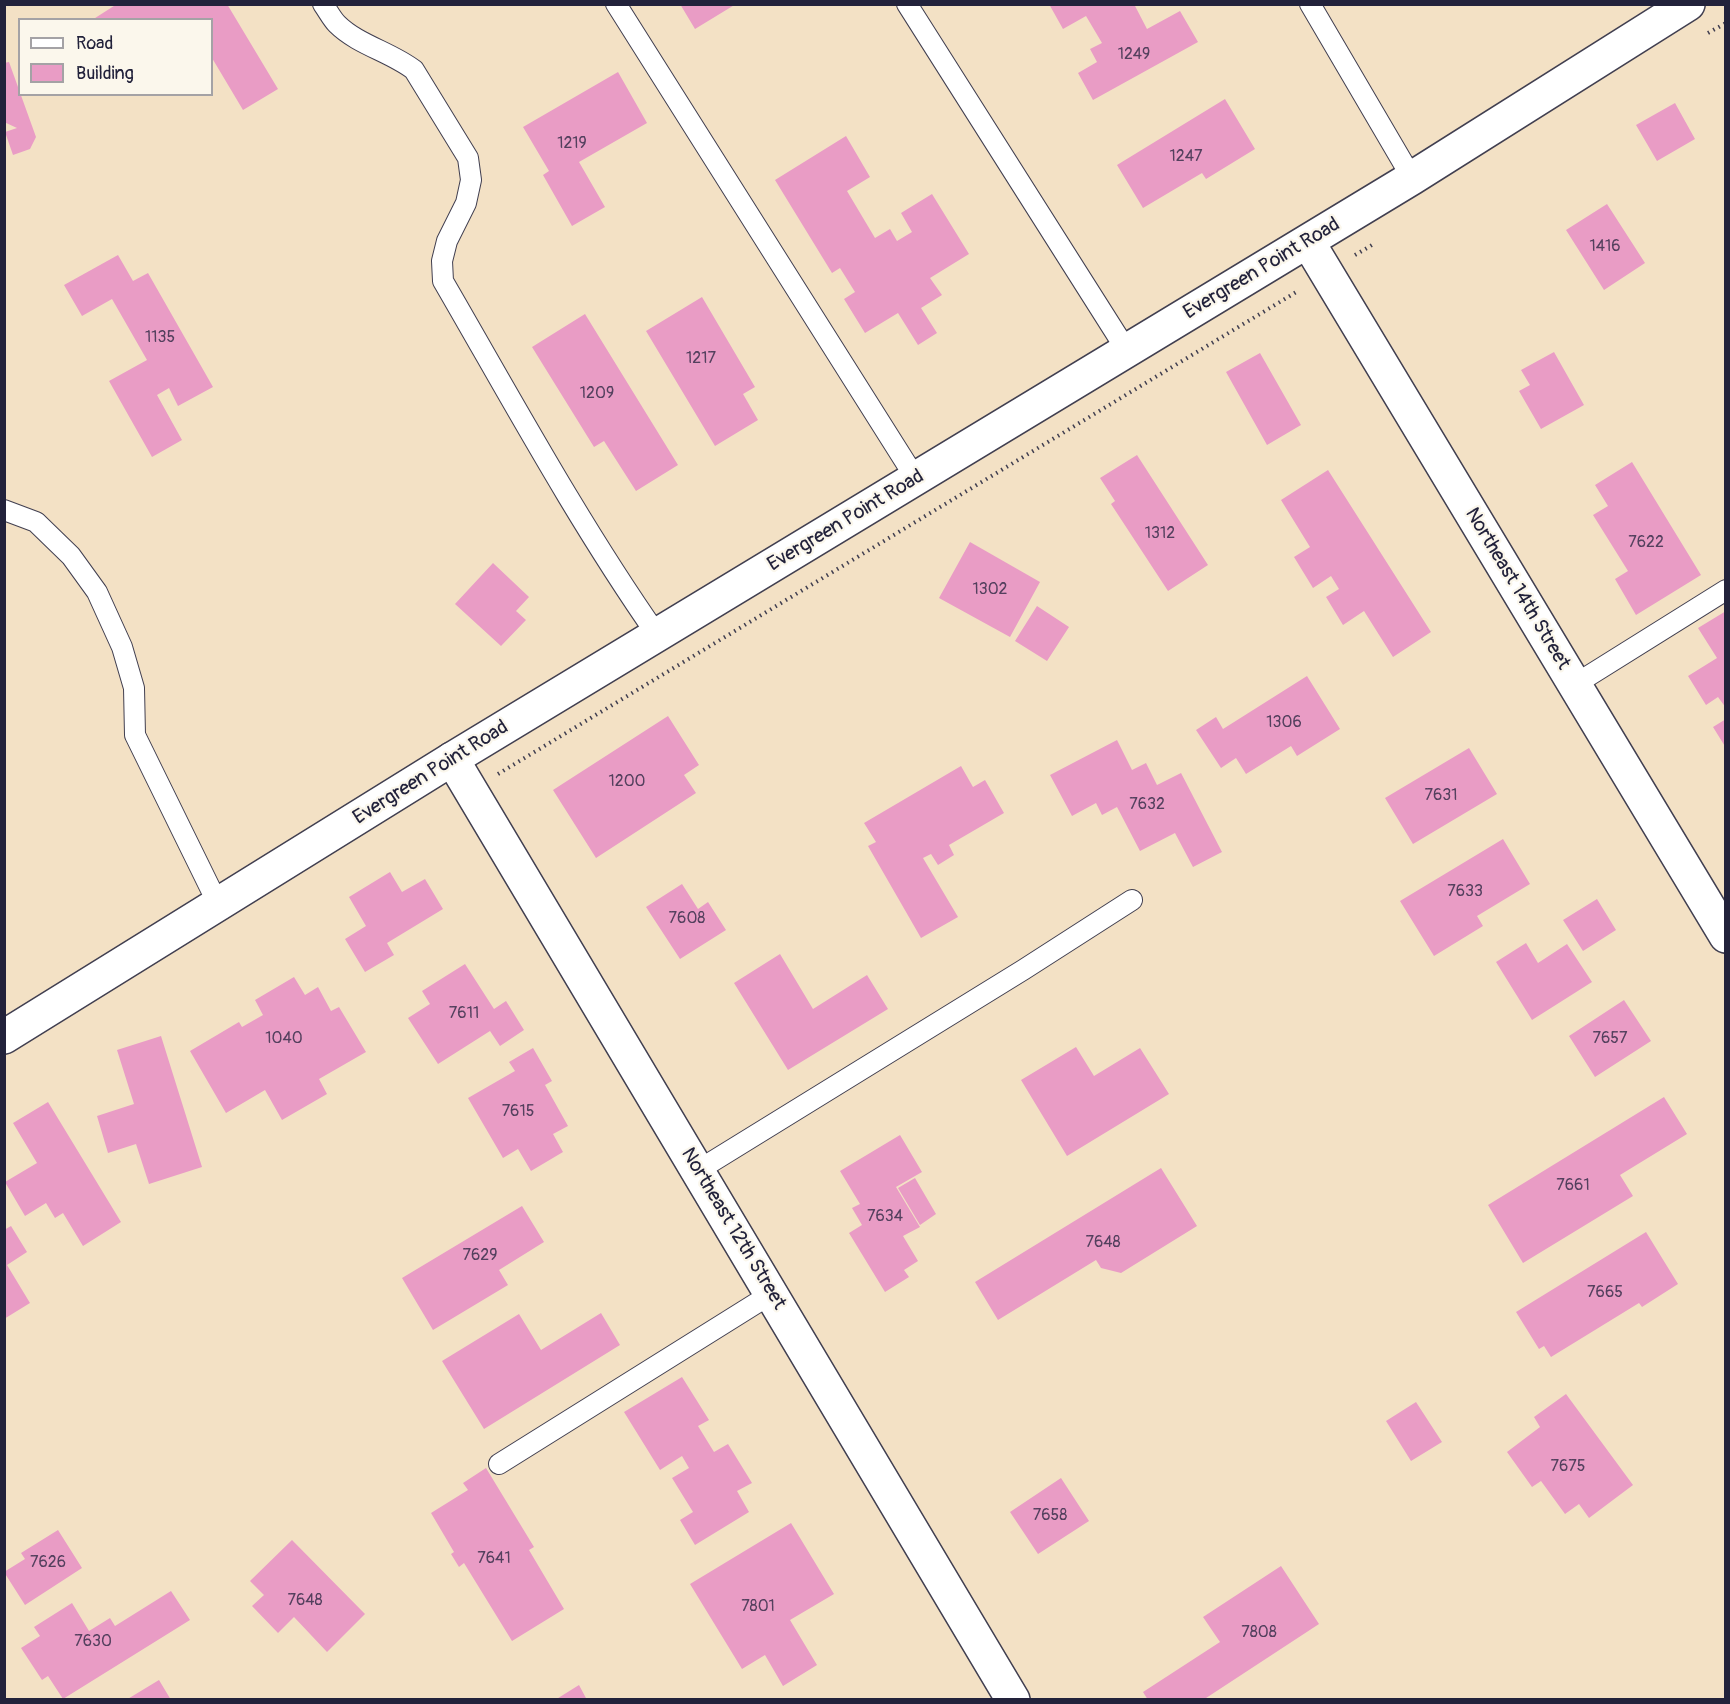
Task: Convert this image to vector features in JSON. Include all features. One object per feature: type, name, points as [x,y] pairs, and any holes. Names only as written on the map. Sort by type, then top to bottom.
[{"type":"street","name":"Evergreen Point Road","points":[[4,1037],[452,759],[1308,242],[1688,4]]},
{"type":"street","name":"Northeast 14th Street","points":[[1308,242],[1725,936]]},
{"type":"street","name":"Northeast 12th Street","points":[[452,759],[1014,1700]]},
{"type":"lane","points":[[323,4],[337,24],[362,41],[401,60],[414,70],[468,158],[471,180],[466,203],[447,241],[441,261],[443,281],[620,583],[657,635]]},
{"type":"lane","points":[[616,4],[915,479]]},
{"type":"lane","points":[[907,4],[1127,351]]},
{"type":"lane","points":[[1310,4],[1412,178]]},
{"type":"lane","points":[[4,510],[36,522],[71,556],[97,592],[122,647],[134,688],[135,735],[218,904]]},
{"type":"lane","points":[[1574,685],[1725,590]]},
{"type":"lane","points":[[698,1171],[1132,900]]},
{"type":"lane","points":[[499,1464],[771,1294]]},
{"type":"building","points":[[117,4],[177,4],[178,6],[181,4],[227,4],[278,89],[243,110],[213,60],[213,18],[95,18]]},
{"type":"building","points":[[680,4],[736,4],[695,29]]},
{"type":"building","points":[[1049,4],[1134,4],[1147,29],[1180,11],[1198,42],[1093,100],[1078,73],[1097,62],[1090,49],[1102,43],[1086,16],[1063,29]]},
{"type":"building","points":[[9,62],[18,87],[18,96],[21,96],[36,137],[30,149],[13,155],[5,132],[17,128],[4,122],[4,63]]},
{"type":"building","points":[[618,72],[647,123],[579,162],[605,207],[572,226],[543,175],[549,171],[523,127]]},
{"type":"building","points":[[1225,99],[1255,149],[1206,179],[1202,173],[1143,208],[1117,165]]},
{"type":"building","points":[[1675,103],[1695,139],[1657,161],[1636,125]]},
{"type":"building","points":[[846,136],[870,177],[847,191],[875,238],[890,229],[897,241],[912,232],[901,213],[932,194],[969,254],[930,278],[942,295],[921,308],[937,333],[918,345],[898,313],[865,333],[844,299],[855,292],[840,268],[832,273],[775,180]]},
{"type":"building","points":[[1607,204],[1645,263],[1604,290],[1566,230]]},
{"type":"building","points":[[118,255],[133,281],[148,273],[213,387],[178,406],[169,388],[157,395],[182,440],[152,457],[109,381],[147,360],[112,299],[82,316],[64,285]]},
{"type":"building","points":[[702,297],[755,387],[743,394],[758,420],[715,446],[646,331]]},
{"type":"building","points":[[585,314],[678,465],[636,491],[604,441],[594,447],[532,347]]},
{"type":"building","points":[[1554,352],[1584,405],[1541,429],[1519,391],[1530,385],[1521,370]]},
{"type":"building","points":[[1260,353],[1301,425],[1267,445],[1226,372]]},
{"type":"building","points":[[1137,455],[1208,565],[1168,591],[1111,504],[1115,501],[1100,478]]},
{"type":"building","points":[[1632,462],[1701,575],[1636,615],[1615,579],[1628,571],[1593,515],[1608,506],[1595,485]]},
{"type":"building","points":[[1328,470],[1431,632],[1393,657],[1364,611],[1343,625],[1326,597],[1339,589],[1331,576],[1313,588],[1294,557],[1310,547],[1281,500]]},
{"type":"building","points":[[970,542],[1040,582],[1010,637],[939,598]]},
{"type":"building","points":[[493,563],[529,597],[516,611],[526,620],[501,646],[455,604]]},
{"type":"building","points":[[1037,606],[1069,627],[1047,661],[1015,641]]},
{"type":"building","points":[[1726,611],[1726,708],[1718,697],[1706,705],[1688,676],[1717,658],[1698,628]]},
{"type":"building","points":[[1307,676],[1340,729],[1297,756],[1291,746],[1246,774],[1236,758],[1221,768],[1196,730],[1216,717],[1223,729]]},
{"type":"building","points":[[668,716],[699,765],[684,775],[696,793],[596,858],[553,790]]},
{"type":"building","points":[[1726,719],[1726,748],[1713,727]]},
{"type":"building","points":[[1117,740],[1132,770],[1146,763],[1157,785],[1181,773],[1222,852],[1193,867],[1175,833],[1140,851],[1117,807],[1102,815],[1096,803],[1072,816],[1050,775]]},
{"type":"building","points":[[1469,748],[1497,794],[1413,844],[1385,798]]},
{"type":"building","points":[[961,766],[973,787],[985,780],[1004,813],[949,845],[954,855],[938,865],[931,854],[923,858],[958,917],[921,938],[868,846],[876,842],[864,823]]},
{"type":"building","points":[[1503,839],[1530,884],[1477,916],[1483,926],[1434,956],[1400,901]]},
{"type":"building","points":[[390,872],[402,892],[425,879],[443,909],[387,943],[394,955],[365,972],[345,939],[366,926],[349,897]]},
{"type":"building","points":[[682,884],[698,909],[708,902],[726,930],[680,959],[646,907]]},
{"type":"building","points":[[1597,899],[1616,930],[1583,951],[1563,920]]},
{"type":"building","points":[[1526,943],[1538,963],[1567,944],[1592,982],[1532,1020],[1496,962]]},
{"type":"building","points":[[780,954],[813,1009],[867,975],[888,1009],[788,1070],[734,983]]},
{"type":"building","points":[[465,964],[494,1009],[506,1001],[524,1030],[500,1046],[490,1031],[438,1064],[408,1018],[430,1004],[422,991]]},
{"type":"building","points":[[294,977],[305,995],[318,987],[331,1011],[339,1007],[366,1052],[319,1079],[327,1094],[282,1120],[265,1090],[226,1113],[190,1051],[239,1022],[242,1027],[263,1015],[255,1000]]},
{"type":"building","points":[[1624,1000],[1651,1041],[1595,1077],[1569,1036]]},
{"type":"building","points":[[161,1036],[202,1167],[149,1184],[136,1144],[108,1153],[97,1116],[134,1104],[117,1050]]},
{"type":"building","points":[[1076,1047],[1094,1076],[1140,1048],[1169,1094],[1067,1156],[1021,1080]]},
{"type":"building","points":[[533,1048],[552,1081],[545,1085],[568,1126],[553,1134],[563,1152],[531,1171],[518,1149],[503,1158],[468,1098],[515,1071],[509,1062]]},
{"type":"building","points":[[1664,1097],[1687,1134],[1620,1175],[1633,1196],[1523,1263],[1488,1205]]},
{"type":"building","points":[[48,1102],[121,1222],[83,1246],[63,1213],[55,1218],[46,1203],[25,1216],[5,1182],[37,1163],[13,1123]]},
{"type":"building","points":[[900,1135],[922,1172],[896,1187],[920,1227],[903,1236],[918,1261],[904,1270],[909,1277],[885,1292],[849,1233],[862,1225],[852,1208],[860,1204],[840,1171]]},
{"type":"building","points":[[1161,1168],[1197,1226],[1121,1273],[1101,1268],[1096,1260],[998,1320],[975,1282]]},
{"type":"building","points":[[915,1178],[936,1214],[920,1225],[898,1188]]},
{"type":"building","points":[[522,1206],[544,1242],[499,1270],[508,1285],[433,1330],[402,1278]]},
{"type":"building","points":[[11,1226],[27,1252],[7,1265],[30,1303],[4,1319],[4,1230]]},
{"type":"building","points":[[1646,1232],[1678,1284],[1642,1307],[1639,1303],[1551,1357],[1544,1346],[1539,1349],[1516,1312]]},
{"type":"building","points":[[601,1313],[620,1345],[484,1429],[442,1361],[519,1314],[541,1350]]},
{"type":"building","points":[[682,1377],[709,1420],[698,1426],[714,1452],[728,1444],[752,1483],[737,1491],[749,1512],[695,1545],[680,1520],[693,1512],[672,1478],[689,1468],[682,1456],[660,1470],[624,1412]]},
{"type":"building","points":[[1566,1394],[1633,1485],[1589,1518],[1579,1504],[1565,1514],[1541,1481],[1532,1487],[1507,1452],[1540,1427],[1534,1417]]},
{"type":"building","points":[[1416,1402],[1442,1442],[1411,1461],[1386,1421]]},
{"type":"building","points":[[486,1468],[534,1547],[529,1550],[564,1609],[512,1641],[464,1563],[459,1567],[451,1554],[454,1552],[431,1513],[468,1490],[463,1483]]},
{"type":"building","points":[[1061,1478],[1089,1521],[1038,1554],[1010,1512]]},
{"type":"building","points":[[791,1523],[834,1594],[790,1620],[817,1665],[783,1686],[765,1655],[742,1669],[690,1584]]},
{"type":"building","points":[[58,1530],[82,1568],[25,1605],[4,1572],[25,1559],[21,1553]]},
{"type":"building","points":[[292,1540],[365,1614],[327,1652],[294,1617],[278,1633],[252,1606],[264,1595],[250,1581]]},
{"type":"building","points":[[1281,1566],[1319,1624],[1203,1700],[1148,1700],[1143,1692],[1220,1642],[1203,1617]]},
{"type":"building","points":[[171,1591],[190,1620],[63,1699],[48,1676],[42,1680],[21,1648],[40,1636],[34,1627],[72,1603],[89,1631],[110,1618],[115,1626]]},
{"type":"building","points":[[159,1680],[171,1700],[126,1700]]},
{"type":"building","points":[[579,1685],[587,1700],[555,1700]]}]
